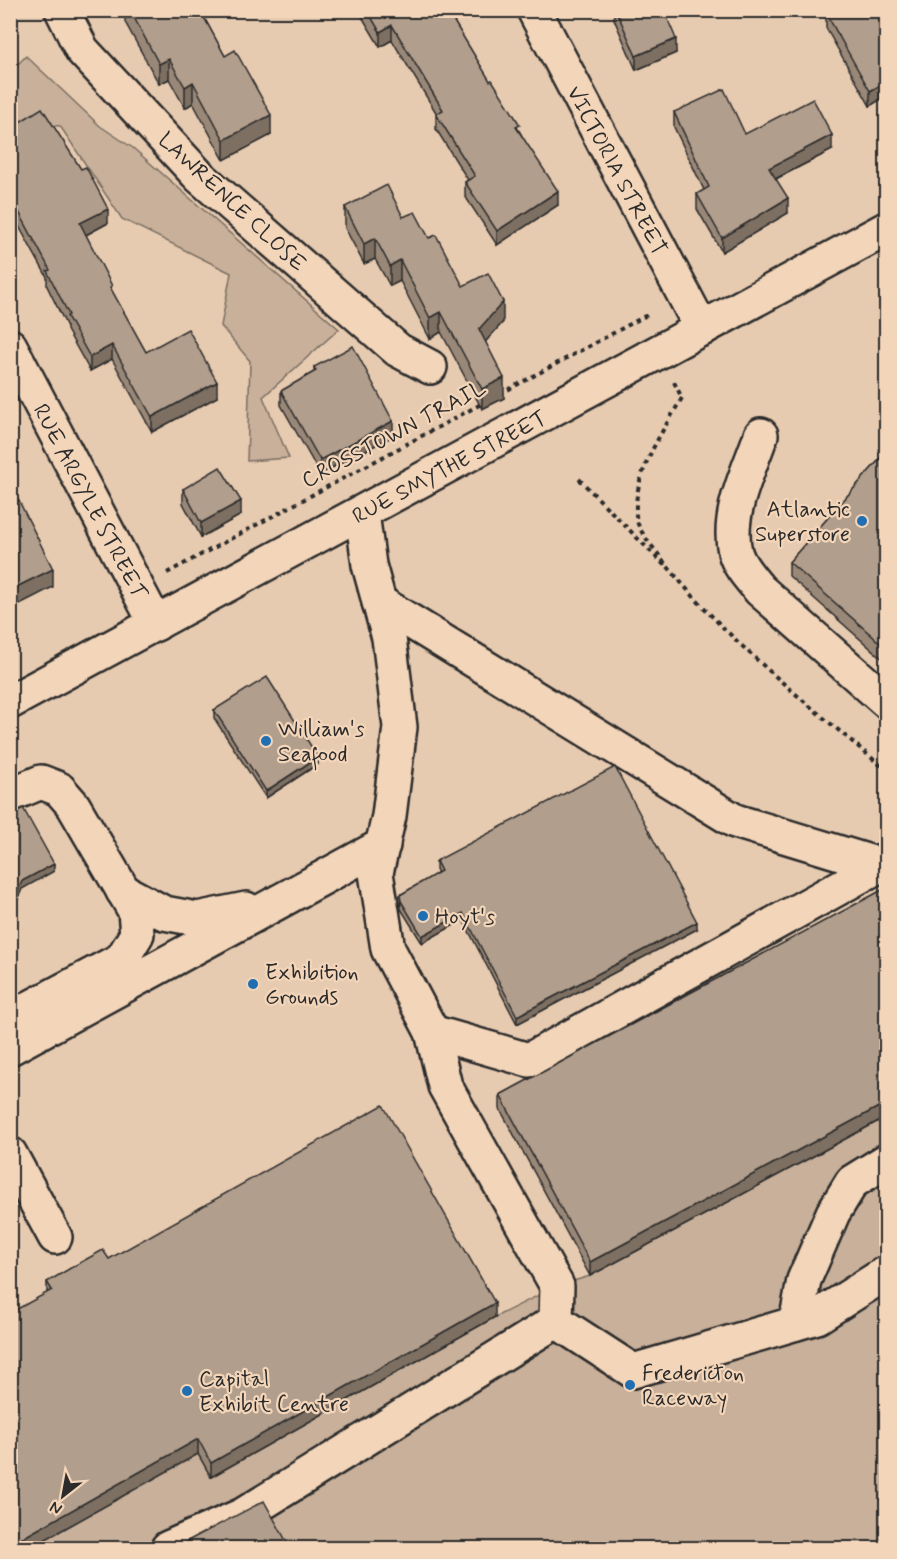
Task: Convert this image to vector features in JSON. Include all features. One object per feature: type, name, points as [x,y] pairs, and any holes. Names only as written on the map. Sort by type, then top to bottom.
[{"type":"street","name":"LAWRENCE CLOSE","points":[[62,10],[82,50],[199,176],[398,350],[430,368]]},
{"type":"street","name":"VICTORIA STREET","points":[[534,10],[702,330]]},
{"type":"street","name":"RUE SMYTHE STREET","points":[[10,702],[886,229]]},
{"type":"street","name":"RUE ARGYLE STREET","points":[[10,346],[156,624]]},
{"type":"street","points":[[761,435],[737,505],[734,530],[735,552],[745,572],[760,590],[886,701]]},
{"type":"street","points":[[362,513],[369,565],[389,638],[399,728],[389,816],[376,873],[388,949],[432,1032],[445,1086],[556,1286],[556,1321]]},
{"type":"street","points":[[379,602],[735,821],[883,866]]},
{"type":"street","points":[[10,795],[41,782],[59,789],[74,805],[135,911],[137,934],[122,958],[20,1012],[10,1023]]},
{"type":"street","points":[[10,1048],[382,845]]},
{"type":"street","points":[[432,1032],[528,1060],[883,866]]},
{"type":"street","points":[[123,891],[165,913],[197,919],[275,904]]},
{"type":"street","points":[[10,1154],[55,1237]]},
{"type":"street","points":[[796,1323],[804,1280],[833,1213],[852,1182],[886,1161]]},
{"type":"street","points":[[556,1321],[633,1371],[817,1317],[886,1273]]},
{"type":"street","points":[[168,1548],[243,1515],[556,1321]]},
{"type":"path","name":"CROSSTOWN TRAIL","points":[[500,394],[645,316]]},
{"type":"path","name":"CROSSTOWN TRAIL","points":[[166,574],[489,400]]},
{"type":"path","points":[[579,479],[678,579]]},
{"type":"shaded area","points":[[26,56],[100,126],[133,148],[339,329],[263,397],[289,458],[247,461],[250,361],[221,326],[231,273],[122,219],[60,126],[11,123],[10,72]]},
{"type":"shaded area","name":"Fredericton Raceway","points":[[886,1117],[886,1548],[30,1548],[198,1454],[211,1477],[495,1317],[557,1286],[590,1276]]},
{"type":"building","points":[[130,10],[200,10],[225,56],[235,50],[271,115],[224,140],[193,82],[185,87],[169,59],[159,64]]},
{"type":"building","points":[[367,10],[447,10],[520,125],[516,127],[558,191],[497,231],[465,182],[475,176],[436,114],[443,110],[392,25],[380,32]]},
{"type":"building","points":[[616,10],[664,10],[676,39],[636,56]]},
{"type":"building","points":[[831,10],[880,10],[886,22],[886,82],[870,91],[826,13]]},
{"type":"building","points":[[724,89],[745,134],[813,99],[832,135],[769,168],[788,198],[722,238],[697,194],[709,187],[674,112]]},
{"type":"building","points":[[42,108],[81,169],[86,167],[108,209],[80,223],[112,286],[110,287],[146,352],[188,329],[217,382],[152,417],[112,345],[90,357],[67,316],[69,315],[47,271],[50,270],[10,195],[10,128]]},
{"type":"building","points":[[387,185],[403,217],[415,212],[429,238],[436,235],[463,286],[488,273],[503,302],[479,329],[504,378],[482,389],[441,312],[430,318],[400,260],[390,266],[375,238],[364,244],[345,207]]},
{"type":"building","points":[[353,346],[393,421],[320,460],[281,391],[316,371],[314,367]]},
{"type":"building","name":"Atlantic Superstore","points":[[886,452],[886,648],[789,562]]},
{"type":"building","points":[[220,467],[241,501],[201,523],[183,489]]},
{"type":"building","points":[[18,499],[53,569],[10,590],[10,503]]},
{"type":"building","name":"William's Seafood","points":[[267,677],[318,757],[266,791],[214,710]]},
{"type":"building","points":[[615,767],[697,922],[517,1016],[463,913],[422,936],[401,901],[400,895],[441,871],[436,861]]},
{"type":"building","points":[[23,808],[54,864],[22,881],[18,891],[10,896],[10,816]]},
{"type":"building","points":[[886,888],[886,1103],[590,1262],[500,1095]]},
{"type":"building","name":"Capital Exhibit Centre","points":[[383,1105],[495,1303],[211,1463],[198,1439],[10,1545],[10,1313],[52,1290],[47,1282],[74,1266],[103,1250],[109,1259]]},
{"type":"building","points":[[264,1501],[290,1548],[174,1548]]},
{"type":"place","name":"Atlantic Superstore","points":[[862,521]]},
{"type":"place","name":"William's Seafood","points":[[266,741]]},
{"type":"place","name":"Hoyt's","points":[[423,916]]},
{"type":"place","name":"Exhibition Grounds","points":[[253,984]]},
{"type":"place","name":"Fredericton Raceway","points":[[630,1385]]},
{"type":"place","name":"Capital Exhibit Centre","points":[[187,1391]]}]
